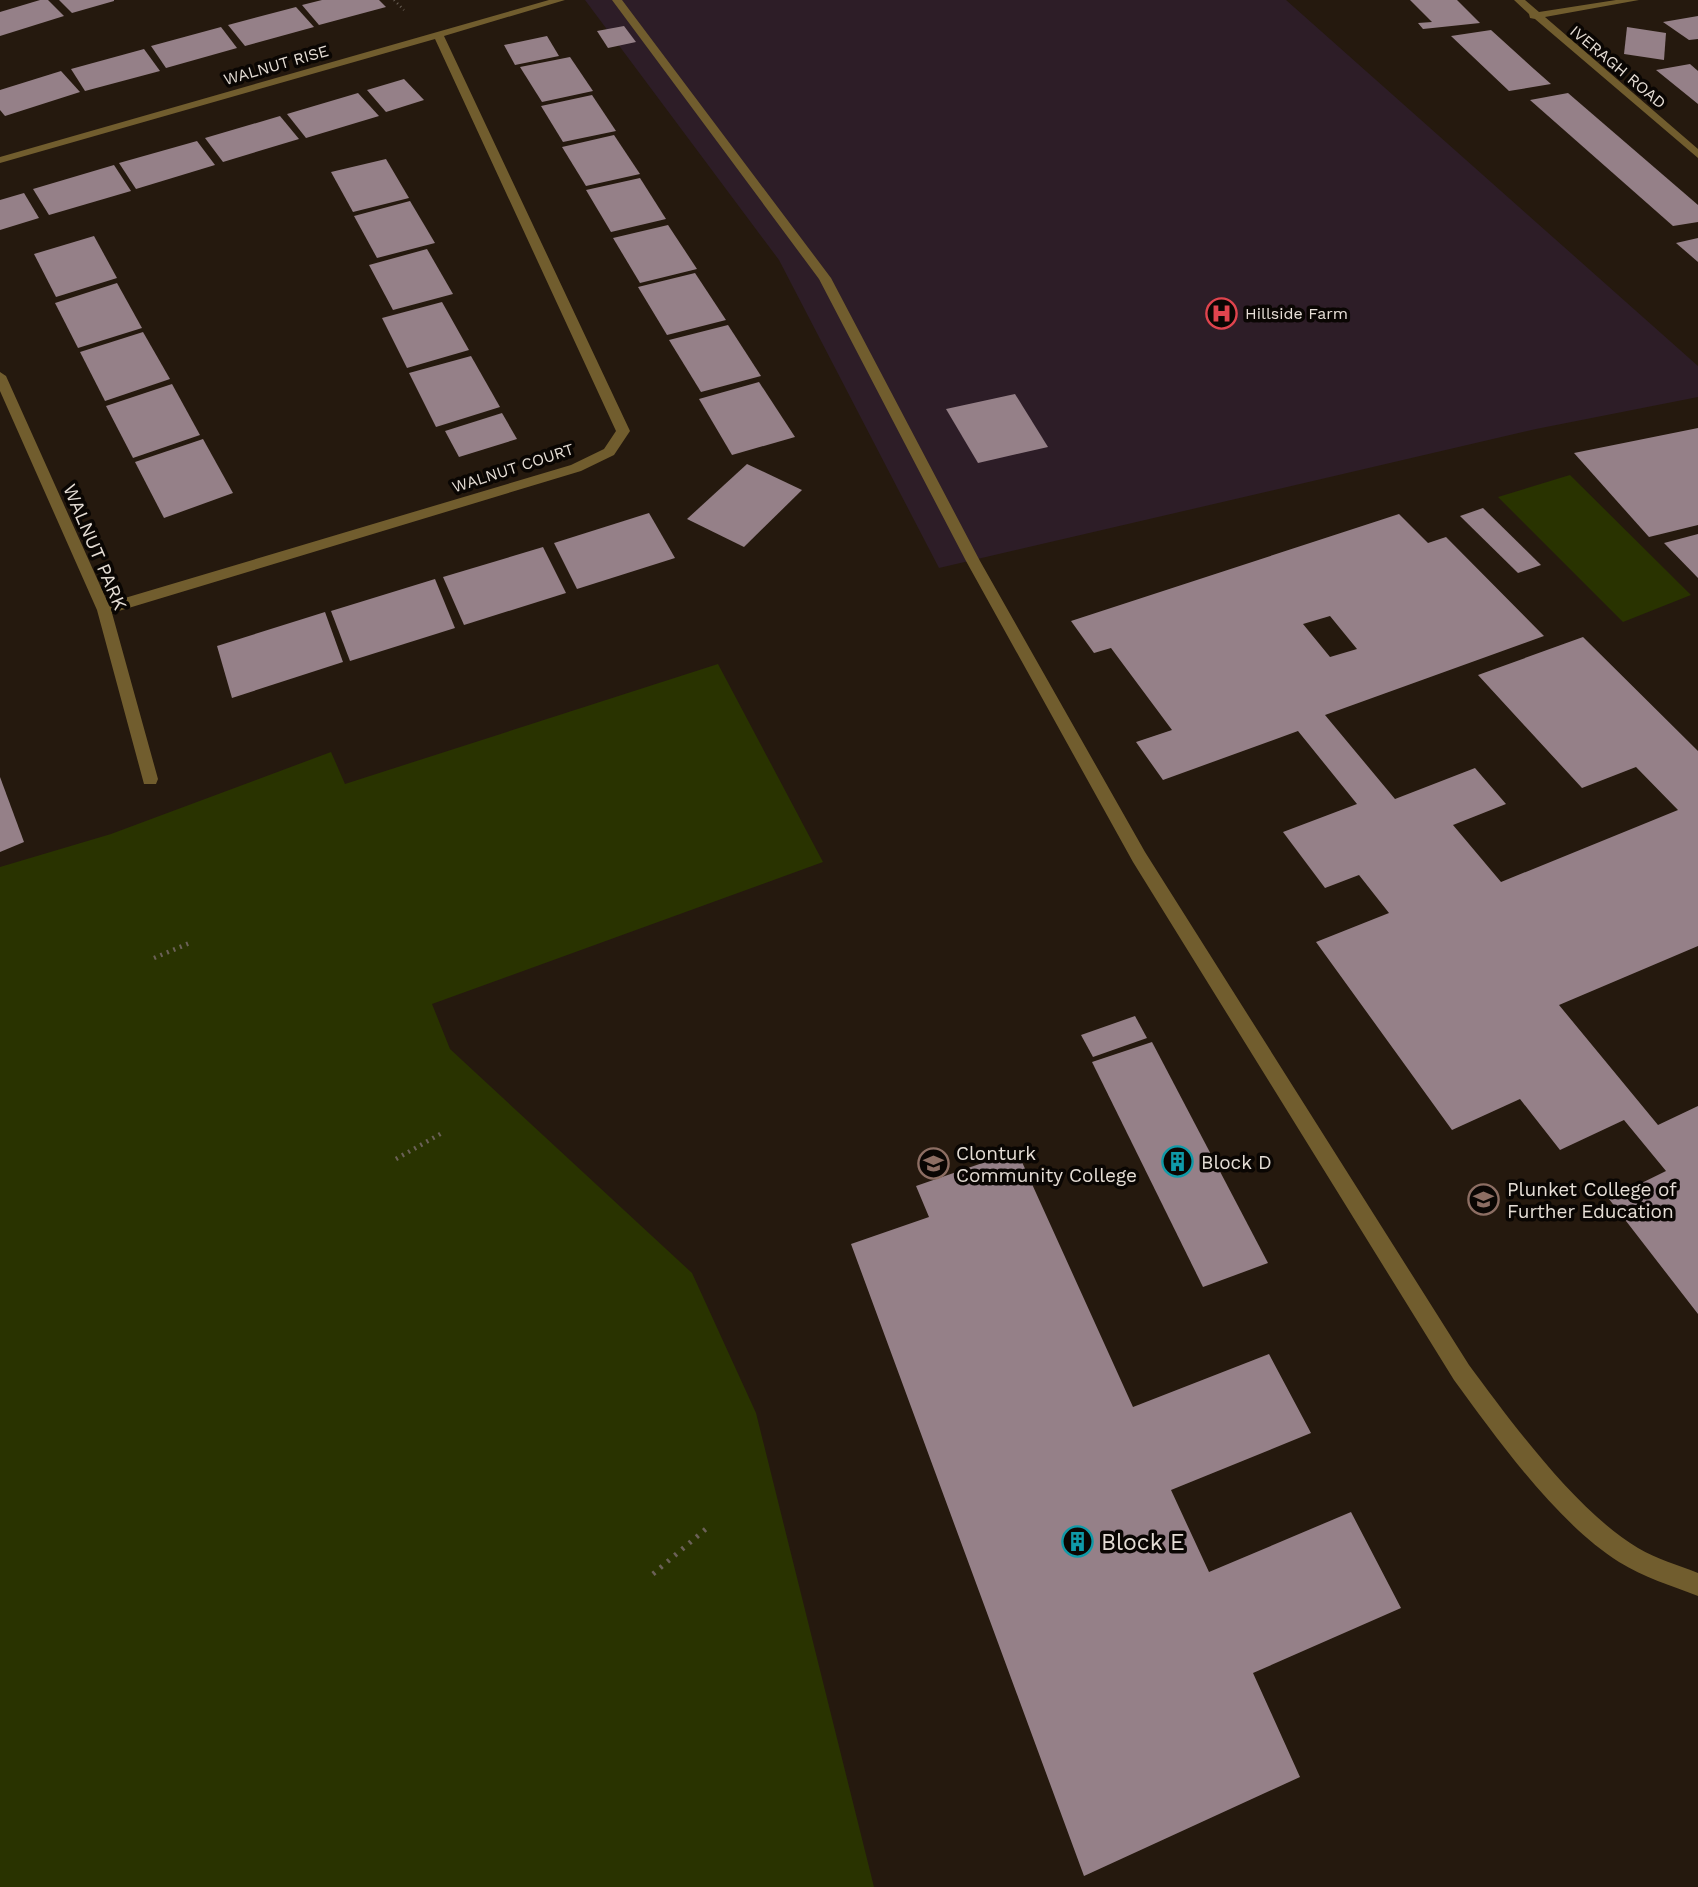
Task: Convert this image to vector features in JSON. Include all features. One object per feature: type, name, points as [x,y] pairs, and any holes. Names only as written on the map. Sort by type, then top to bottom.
[{"type":"street","name":"WALNUT RISE","points":[[0,160],[560,0]]},
{"type":"street","points":[[617,0],[825,278],[973,561],[1139,857],[1388,1253],[1419,1308],[1533,1467],[1622,1551],[1698,1584]]},
{"type":"street","name":"IVERAGH ROAD","points":[[1518,0],[1533,16],[1698,155]]},
{"type":"street","points":[[1533,16],[1634,0]]},
{"type":"street","name":"WALNUT COURT","points":[[104,610],[576,468],[609,452],[623,431],[438,35]]},
{"type":"street","name":"WALNUT PARK","points":[[0,376],[104,610],[150,779]]},
{"type":"path","points":[[154,958],[192,942]]},
{"type":"path","points":[[396,1159],[442,1133]]},
{"type":"path","points":[[653,1574],[707,1528]]},
{"type":"shaded area","name":"Hillside Farm","points":[[585,0],[1286,0],[1698,366],[1698,397],[1536,429],[939,568],[779,260]]},
{"type":"green space","points":[[1570,475],[1691,595],[1623,622],[1498,497]]},
{"type":"green space","points":[[718,664],[823,862],[432,1004],[450,1049],[692,1273],[756,1413],[874,1887],[0,1887],[0,867],[111,834],[331,752],[345,784]]},
{"type":"building","points":[[48,0],[64,16],[0,36],[0,12]]},
{"type":"building","points":[[59,0],[114,0],[114,1],[72,13]]},
{"type":"building","points":[[322,0],[379,0],[386,7],[319,25],[302,5]]},
{"type":"building","points":[[1410,0],[1457,0],[1480,23],[1423,29],[1418,23],[1432,22]]},
{"type":"building","points":[[296,7],[314,27],[245,46],[228,25]]},
{"type":"building","points":[[1698,16],[1698,39],[1689,40],[1663,22]]},
{"type":"building","points":[[624,26],[636,42],[608,48],[597,31]]},
{"type":"building","points":[[221,27],[237,48],[166,68],[151,46]]},
{"type":"building","points":[[1627,27],[1666,33],[1664,60],[1624,54]]},
{"type":"building","points":[[1491,30],[1551,84],[1509,91],[1451,36]]},
{"type":"building","points":[[547,36],[559,56],[515,65],[504,45]]},
{"type":"building","points":[[144,49],[160,71],[85,91],[71,69]]},
{"type":"building","points":[[570,57],[593,91],[542,102],[520,67]]},
{"type":"building","points":[[1690,64],[1698,71],[1698,104],[1656,70]]},
{"type":"building","points":[[61,71],[80,92],[5,116],[0,110],[0,90]]},
{"type":"building","points":[[404,79],[424,100],[386,112],[367,90]]},
{"type":"building","points":[[358,93],[379,116],[306,138],[287,114]]},
{"type":"building","points":[[1568,93],[1698,205],[1698,222],[1673,226],[1530,100]]},
{"type":"building","points":[[592,95],[616,131],[563,142],[541,106]]},
{"type":"building","points":[[280,116],[299,139],[223,162],[205,138]]},
{"type":"building","points":[[614,135],[640,174],[586,186],[562,147]]},
{"type":"building","points":[[197,141],[215,165],[136,189],[119,163]]},
{"type":"building","points":[[386,159],[409,198],[353,212],[331,172]]},
{"type":"building","points":[[114,165],[131,191],[49,215],[33,189]]},
{"type":"building","points":[[640,178],[666,219],[611,232],[586,190]]},
{"type":"building","points":[[24,193],[39,218],[0,230],[0,200]]},
{"type":"building","points":[[410,201],[435,243],[377,258],[354,216]]},
{"type":"building","points":[[668,225],[697,269],[640,283],[613,238]]},
{"type":"building","points":[[94,236],[117,278],[56,297],[34,254]]},
{"type":"building","points":[[1698,238],[1698,262],[1676,243]]},
{"type":"building","points":[[427,249],[453,294],[393,310],[369,265]]},
{"type":"building","points":[[695,273],[726,320],[667,335],[638,287]]},
{"type":"building","points":[[117,283],[142,328],[78,348],[55,303]]},
{"type":"building","points":[[442,302],[469,350],[407,368],[382,318]]},
{"type":"building","points":[[728,325],[761,376],[701,392],[669,340]]},
{"type":"building","points":[[143,332],[170,379],[105,401],[80,352]]},
{"type":"building","points":[[471,356],[500,407],[436,427],[409,373]]},
{"type":"building","points":[[759,382],[795,437],[732,455],[699,399]]},
{"type":"building","points":[[172,384],[200,435],[133,458],[106,406]]},
{"type":"building","points":[[1015,394],[1048,447],[978,463],[946,409]]},
{"type":"building","points":[[502,413],[517,439],[459,457],[445,431]]},
{"type":"building","points":[[1698,428],[1698,525],[1649,537],[1574,453]]},
{"type":"building","points":[[203,439],[233,493],[164,518],[135,462]]},
{"type":"building","points":[[747,464],[802,490],[744,547],[687,519]]},
{"type":"building","points":[[1483,508],[1541,565],[1518,573],[1460,516]]},
{"type":"building","points":[[649,513],[675,558],[577,589],[554,543]]},
{"type":"building","points":[[1399,514],[1428,543],[1446,537],[1544,636],[1325,715],[1395,799],[1475,768],[1506,804],[1453,825],[1501,882],[1678,810],[1636,767],[1582,788],[1478,675],[1583,637],[1698,751],[1698,946],[1559,1005],[1658,1125],[1698,1106],[1698,1314],[1609,1199],[1666,1171],[1624,1120],[1560,1150],[1520,1099],[1452,1130],[1316,942],[1389,913],[1359,875],[1325,888],[1283,832],[1357,804],[1298,731],[1163,780],[1136,742],[1172,730],[1111,648],[1094,653],[1071,621]],"holes":[[[1330,616],[1357,649],[1330,657],[1303,624]]]},
{"type":"building","points":[[1698,534],[1698,578],[1664,543]]},
{"type":"building","points":[[543,547],[566,593],[464,625],[443,577]]},
{"type":"building","points":[[435,579],[455,628],[350,661],[331,611]]},
{"type":"building","points":[[325,612],[343,662],[232,698],[217,646]]},
{"type":"building","points":[[0,777],[24,842],[0,852]]},
{"type":"building","points":[[1135,1016],[1147,1038],[1093,1057],[1081,1035]]},
{"type":"building","name":"Block D","points":[[1152,1042],[1268,1263],[1203,1287],[1092,1062]]},
{"type":"building","name":"Block E","points":[[1017,1151],[1133,1407],[1269,1354],[1311,1433],[1171,1490],[1209,1572],[1351,1512],[1401,1608],[1253,1673],[1300,1777],[1084,1876],[851,1244],[929,1217],[916,1186]]},
{"type":"place","name":"Hillside Farm","points":[[1222,313]]},
{"type":"place","name":"Block D","points":[[1178,1162]]},
{"type":"place","name":"Clonturk Community College","points":[[933,1164]]},
{"type":"place","name":"Plunket College of Further Education","points":[[1484,1200]]},
{"type":"place","name":"Block E","points":[[1078,1542]]}]
